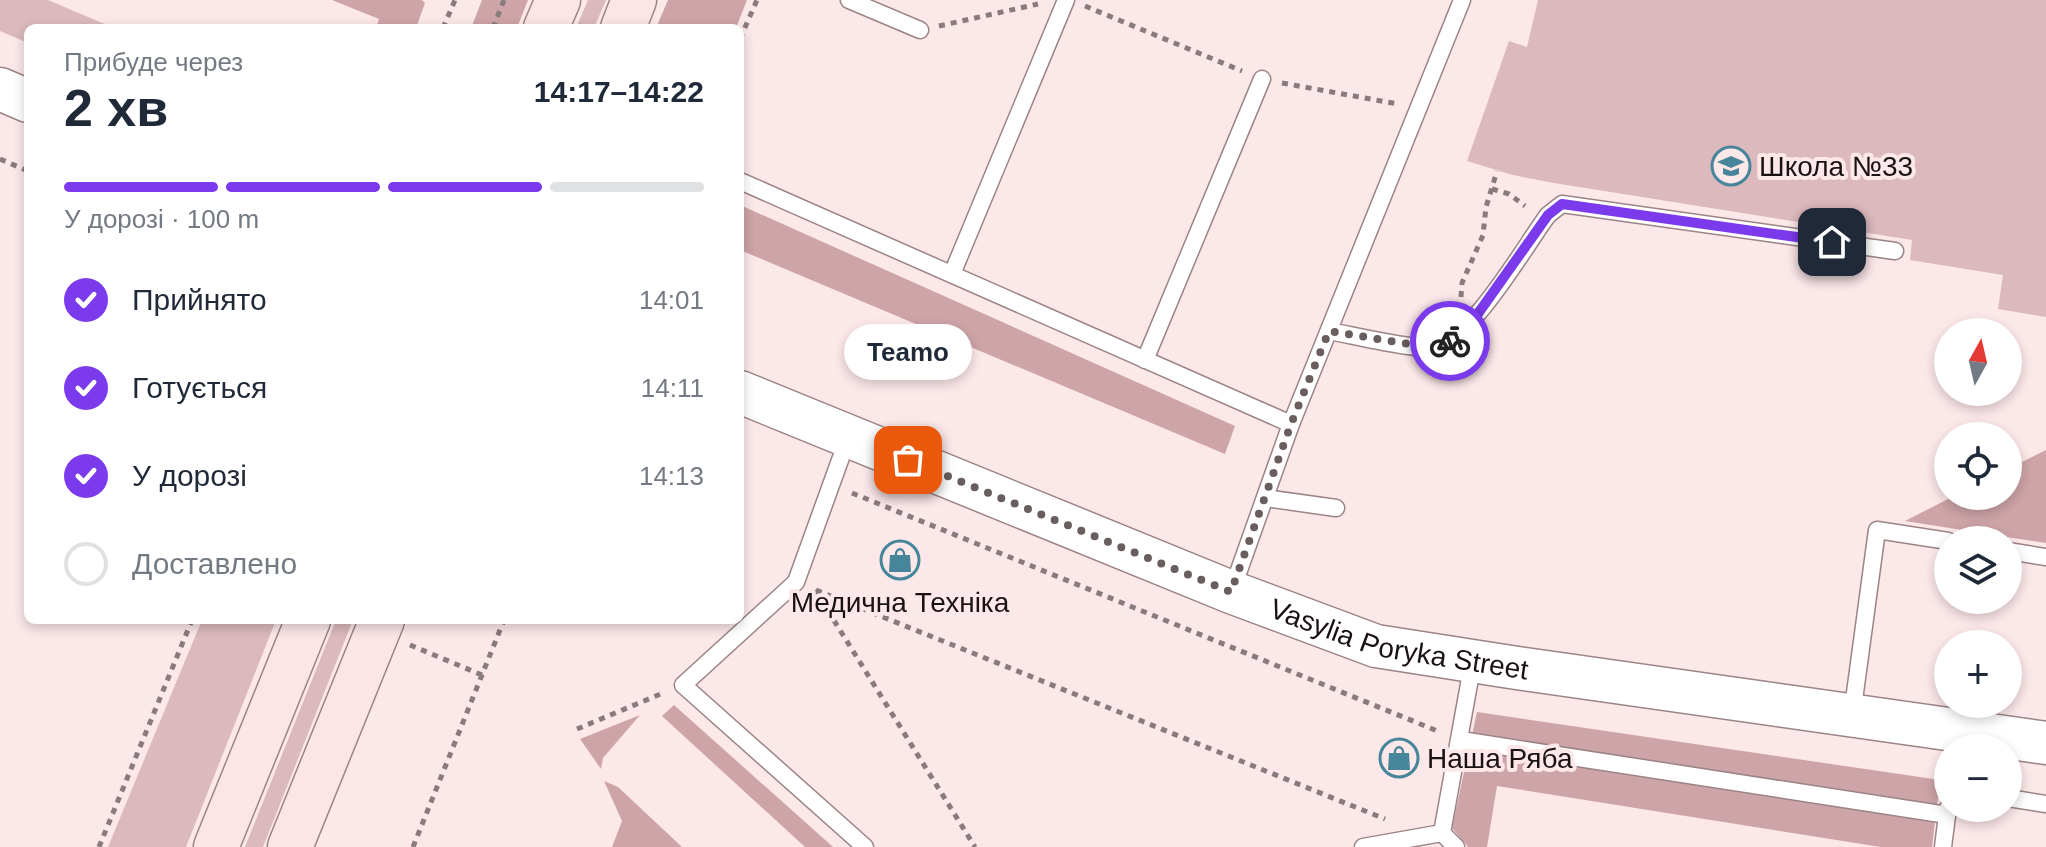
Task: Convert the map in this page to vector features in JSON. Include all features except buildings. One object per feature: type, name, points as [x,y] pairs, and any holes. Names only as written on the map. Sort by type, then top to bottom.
[{"type":"main road","points":[[548,24],[558,0]]},
{"type":"main road","points":[[625,24],[634,0]]},
{"type":"main road","points":[[216,847],[306,624]]},
{"type":"main road","points":[[290,847],[394,632]]},
{"type":"street","points":[[0,89],[24,99]]},
{"type":"street","name":"Vasylia Poryka Street","points":[[744,394],[1231,592],[1376,646],[1852,716],[1934,735]]},
{"type":"street","name":"Vasylia Poryka Street","points":[[2022,742],[2046,743]]},
{"type":"lane","points":[[849,0],[920,30]]},
{"type":"lane","points":[[952,274],[1066,0]]},
{"type":"lane","points":[[1231,592],[1291,424],[1462,0]]},
{"type":"lane","points":[[1145,360],[1262,79]]},
{"type":"lane","points":[[744,183],[1291,424]]},
{"type":"lane","points":[[1329,331],[1433,347],[1452,341],[1477,315],[1548,215],[1562,204],[1895,251]]},
{"type":"lane","points":[[849,436],[796,582],[683,685],[865,847]]},
{"type":"lane","points":[[1265,498],[1336,508]]},
{"type":"lane","points":[[1852,716],[1877,530],[1934,539]]},
{"type":"lane","points":[[2022,553],[2046,557]]},
{"type":"lane","points":[[1435,834],[1461,740],[1473,662]]},
{"type":"lane","points":[[1461,740],[1934,810]]},
{"type":"lane","points":[[2022,800],[2046,804]]},
{"type":"lane","points":[[1943,847],[1947,822]]},
{"type":"lane","points":[[1363,847],[1435,834],[1456,847]]},
{"type":"path","points":[[445,24],[455,0]]},
{"type":"path","points":[[495,24],[504,0]]},
{"type":"path","points":[[744,30],[757,0]]},
{"type":"path","points":[[920,30],[1044,3]]},
{"type":"path","points":[[0,159],[24,169]]},
{"type":"path","points":[[1477,315],[1464,305],[1461,289],[1483,235],[1497,171]]},
{"type":"path","points":[[1492,189],[1509,194],[1522,205],[1548,215]]},
{"type":"path","points":[[833,485],[1461,740]]},
{"type":"path","points":[[796,582],[1435,834]]},
{"type":"path","points":[[815,590],[975,847]]},
{"type":"path","points":[[99,847],[190,624]]},
{"type":"path","points":[[413,847],[502,624]]},
{"type":"path","points":[[394,632],[482,675]]},
{"type":"path","points":[[577,729],[683,685]]},
{"type":"shaded area","points":[[0,0],[48,0],[105,24],[24,24],[24,41],[0,31]]},
{"type":"shaded area","points":[[332,0],[422,0],[425,3],[417,24],[377,24],[379,19]]},
{"type":"shaded area","points":[[482,0],[528,0],[519,24],[473,24]]},
{"type":"shaded area","points":[[588,0],[606,0],[596,24],[578,24]]},
{"type":"shaded area","points":[[668,0],[747,0],[738,24],[658,24]]},
{"type":"shaded area","points":[[1538,0],[2046,0],[2046,317],[1998,309],[2003,275],[1910,260],[1912,240],[1554,183],[1467,161],[1509,41],[1527,47]]},
{"type":"shaded area","points":[[744,207],[1235,426],[1225,454],[744,252]]},
{"type":"shaded area","points":[[2046,450],[2046,543],[2022,539],[2022,526],[1937,526],[1905,521],[1934,506],[1934,510],[2022,510],[2022,462]]},
{"type":"shaded area","points":[[200,624],[274,624],[186,847],[108,847]]},
{"type":"shaded area","points":[[334,624],[351,624],[263,847],[245,847]]},
{"type":"shaded area","points":[[674,705],[833,847],[805,847],[662,716]]},
{"type":"shaded area","points":[[1477,712],[1934,779],[1932,847],[1881,847],[1497,786],[1487,847],[1468,847],[1452,828]]},
{"type":"shaded area","points":[[640,715],[603,758],[601,769],[580,739]]},
{"type":"shaded area","points":[[604,781],[618,787],[682,847],[612,847],[622,821]]},
{"type":"way so far","points":[[908,460],[1231,592],[1291,424],[1329,331],[1427,347],[1450,341]]},
{"type":"place","name":"Школа №33","points":[[1731,166]]},
{"type":"place","name":"Teamo","points":[[908,460]]},
{"type":"place","name":"Медична Техніка","points":[[900,560]]},
{"type":"place","name":"Наша Ряба","points":[[1399,758]]},
{"type":"route","points":[[1450,341],[1477,315],[1548,215],[1562,204],[1832,242]]}]
